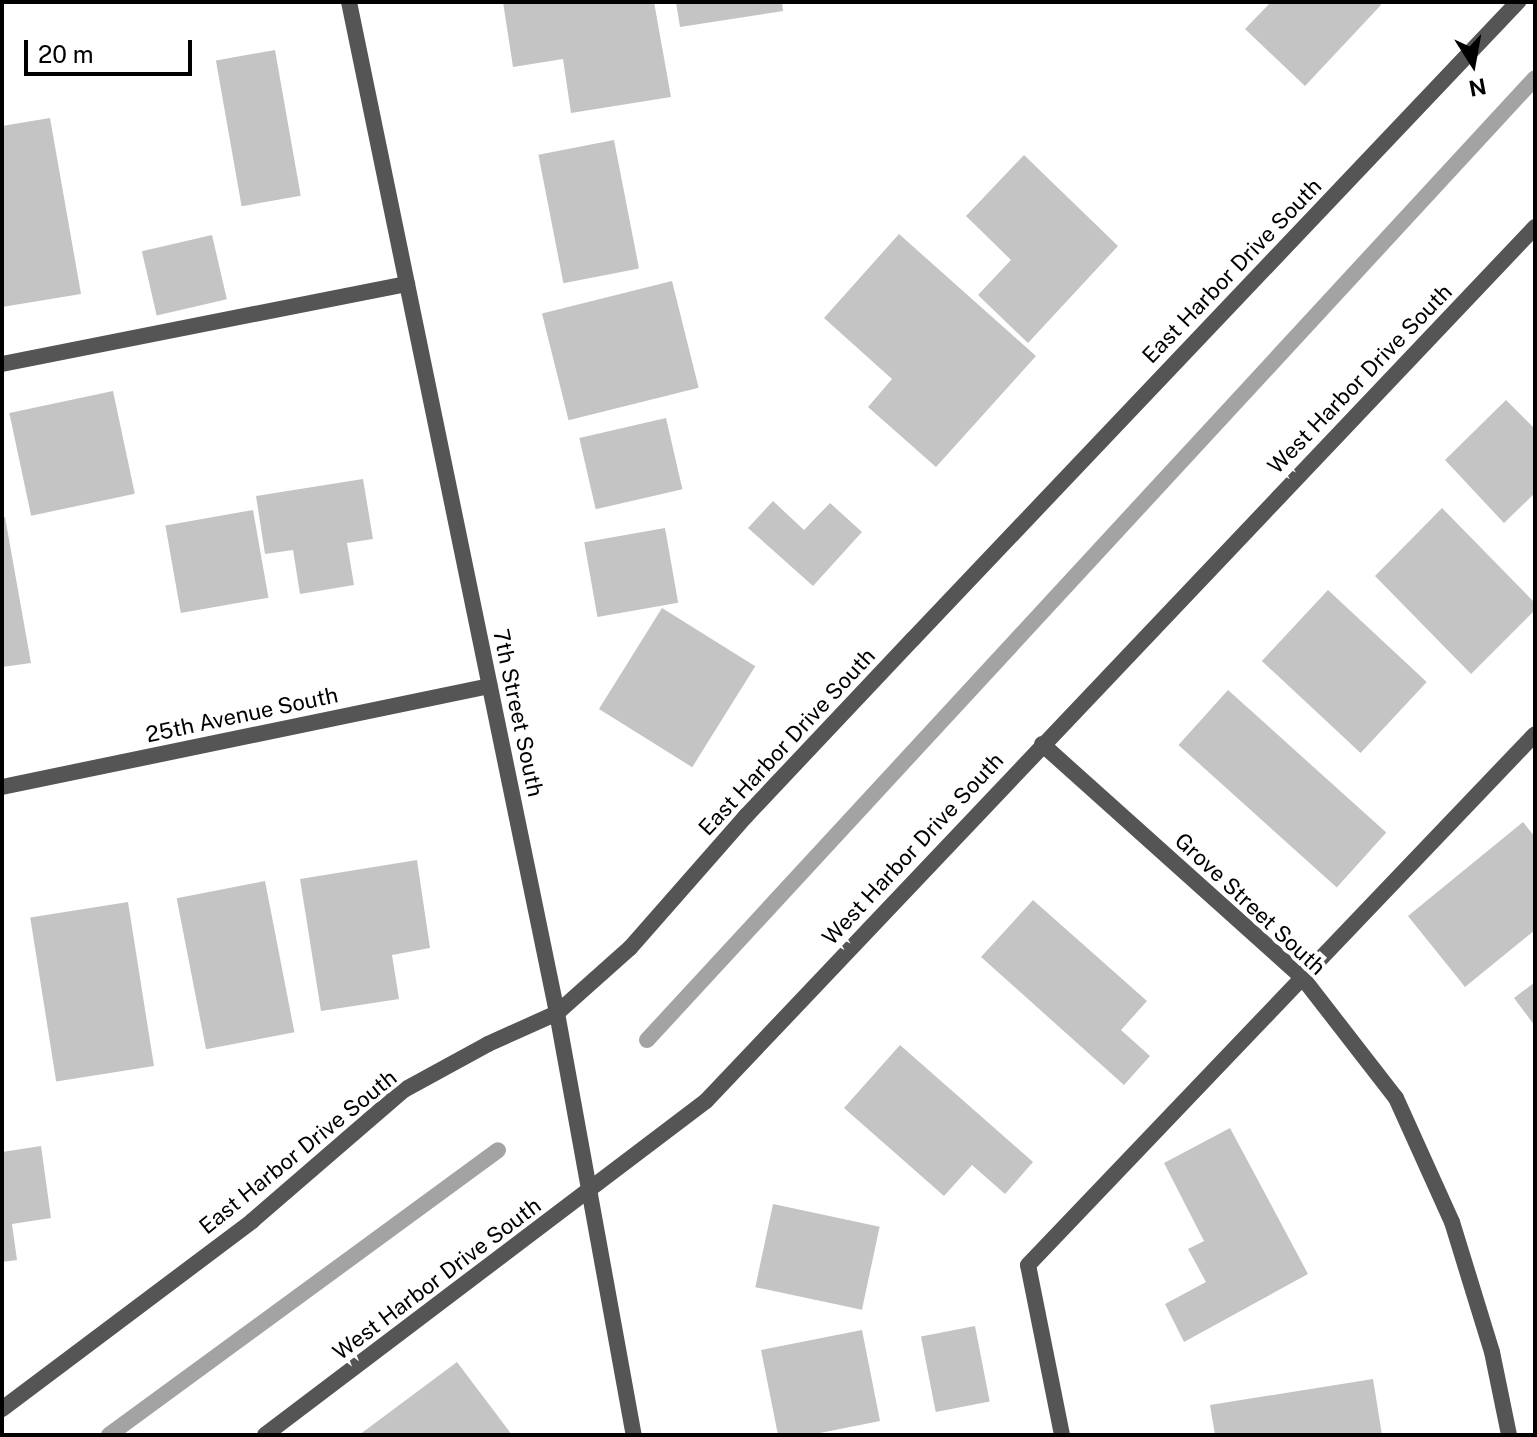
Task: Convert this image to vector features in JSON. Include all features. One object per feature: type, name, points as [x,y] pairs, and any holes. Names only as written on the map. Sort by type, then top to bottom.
[{"type":"street","name":"7th Street South","points":[[349,2],[557,1013],[634,1435]]},
{"type":"street","name":"East Harbor Drive South","points":[[2,1409],[252,1221],[404,1090],[488,1044],[557,1013],[630,948],[746,816],[1518,2]]},
{"type":"street","name":"West Harbor Drive South","points":[[265,1435],[706,1101],[1535,227]]},
{"type":"street","points":[[2,364],[407,284]]},
{"type":"street","name":"25th Avenue South","points":[[2,787],[490,686]]},
{"type":"street","points":[[1062,1435],[1028,1265],[1535,734]]},
{"type":"street","name":"Grove Street South","points":[[1042,744],[1302,977],[1396,1098],[1452,1222],[1492,1352],[1509,1435]]},
{"type":"building","points":[[503,2],[654,2],[671,97],[571,113],[563,59],[513,67]]},
{"type":"building","points":[[676,2],[782,2],[783,11],[680,27]]},
{"type":"building","points":[[1271,2],[1379,2],[1381,5],[1305,86],[1245,29]]},
{"type":"building","points":[[275,50],[301,196],[242,206],[216,60]]},
{"type":"building","points":[[50,118],[81,294],[2,307],[2,126]]},
{"type":"building","points":[[614,140],[639,269],[563,283],[538,155]]},
{"type":"building","points":[[1024,155],[1118,246],[1028,343],[978,295],[1011,260],[966,216]]},
{"type":"building","points":[[899,234],[1036,356],[936,467],[868,407],[892,379],[824,318]]},
{"type":"building","points":[[212,235],[227,299],[157,316],[142,251]]},
{"type":"building","points":[[672,281],[699,388],[569,420],[542,313]]},
{"type":"building","points":[[113,391],[135,494],[31,516],[9,413]]},
{"type":"building","points":[[1506,400],[1535,429],[1535,493],[1504,523],[1445,460]]},
{"type":"building","points":[[666,418],[682,489],[596,509],[579,438]]},
{"type":"building","points":[[363,479],[373,539],[347,543],[354,585],[300,594],[293,550],[265,554],[256,496]]},
{"type":"building","points":[[773,501],[804,530],[830,503],[862,532],[813,586],[748,528]]},
{"type":"building","points":[[1442,508],[1535,603],[1535,610],[1471,674],[1375,576]]},
{"type":"building","points":[[253,510],[268,598],[181,613],[165,525]]},
{"type":"building","points":[[5,517],[31,663],[2,667],[2,518]]},
{"type":"building","points":[[665,528],[678,603],[597,617],[584,542]]},
{"type":"building","points":[[1328,590],[1427,682],[1361,753],[1262,661]]},
{"type":"building","points":[[662,608],[755,666],[692,767],[599,709]]},
{"type":"building","points":[[1228,690],[1386,833],[1337,888],[1178,745]]},
{"type":"building","points":[[1523,822],[1535,837],[1535,930],[1465,987],[1408,916]]},
{"type":"building","points":[[417,860],[430,948],[392,955],[399,999],[321,1011],[300,879]]},
{"type":"building","points":[[265,881],[294,1032],[206,1049],[177,898]]},
{"type":"building","points":[[1033,900],[1147,1001],[1121,1030],[1150,1056],[1124,1085],[981,957]]},
{"type":"building","points":[[128,902],[154,1066],[56,1081],[30,917]]},
{"type":"building","points":[[1535,982],[1535,1026],[1514,998]]},
{"type":"building","points":[[900,1045],[1033,1162],[1005,1194],[972,1165],[944,1196],[844,1108]]},
{"type":"building","points":[[1230,1128],[1308,1274],[1184,1342],[1165,1304],[1206,1282],[1188,1249],[1204,1241],[1164,1163]]},
{"type":"building","points":[[41,1146],[51,1218],[12,1224],[17,1260],[2,1262],[2,1152]]},
{"type":"building","points":[[773,1204],[880,1227],[862,1310],[755,1287]]},
{"type":"building","points":[[975,1326],[990,1402],[936,1412],[921,1336]]},
{"type":"building","points":[[862,1330],[880,1421],[810,1435],[778,1435],[761,1350]]},
{"type":"building","points":[[457,1362],[512,1435],[359,1435]]},
{"type":"building","points":[[1373,1379],[1382,1435],[1215,1435],[1210,1405]]},
{"type":"waterway","points":[[647,1040],[1535,78]]},
{"type":"waterway","points":[[109,1435],[498,1150]]}]
